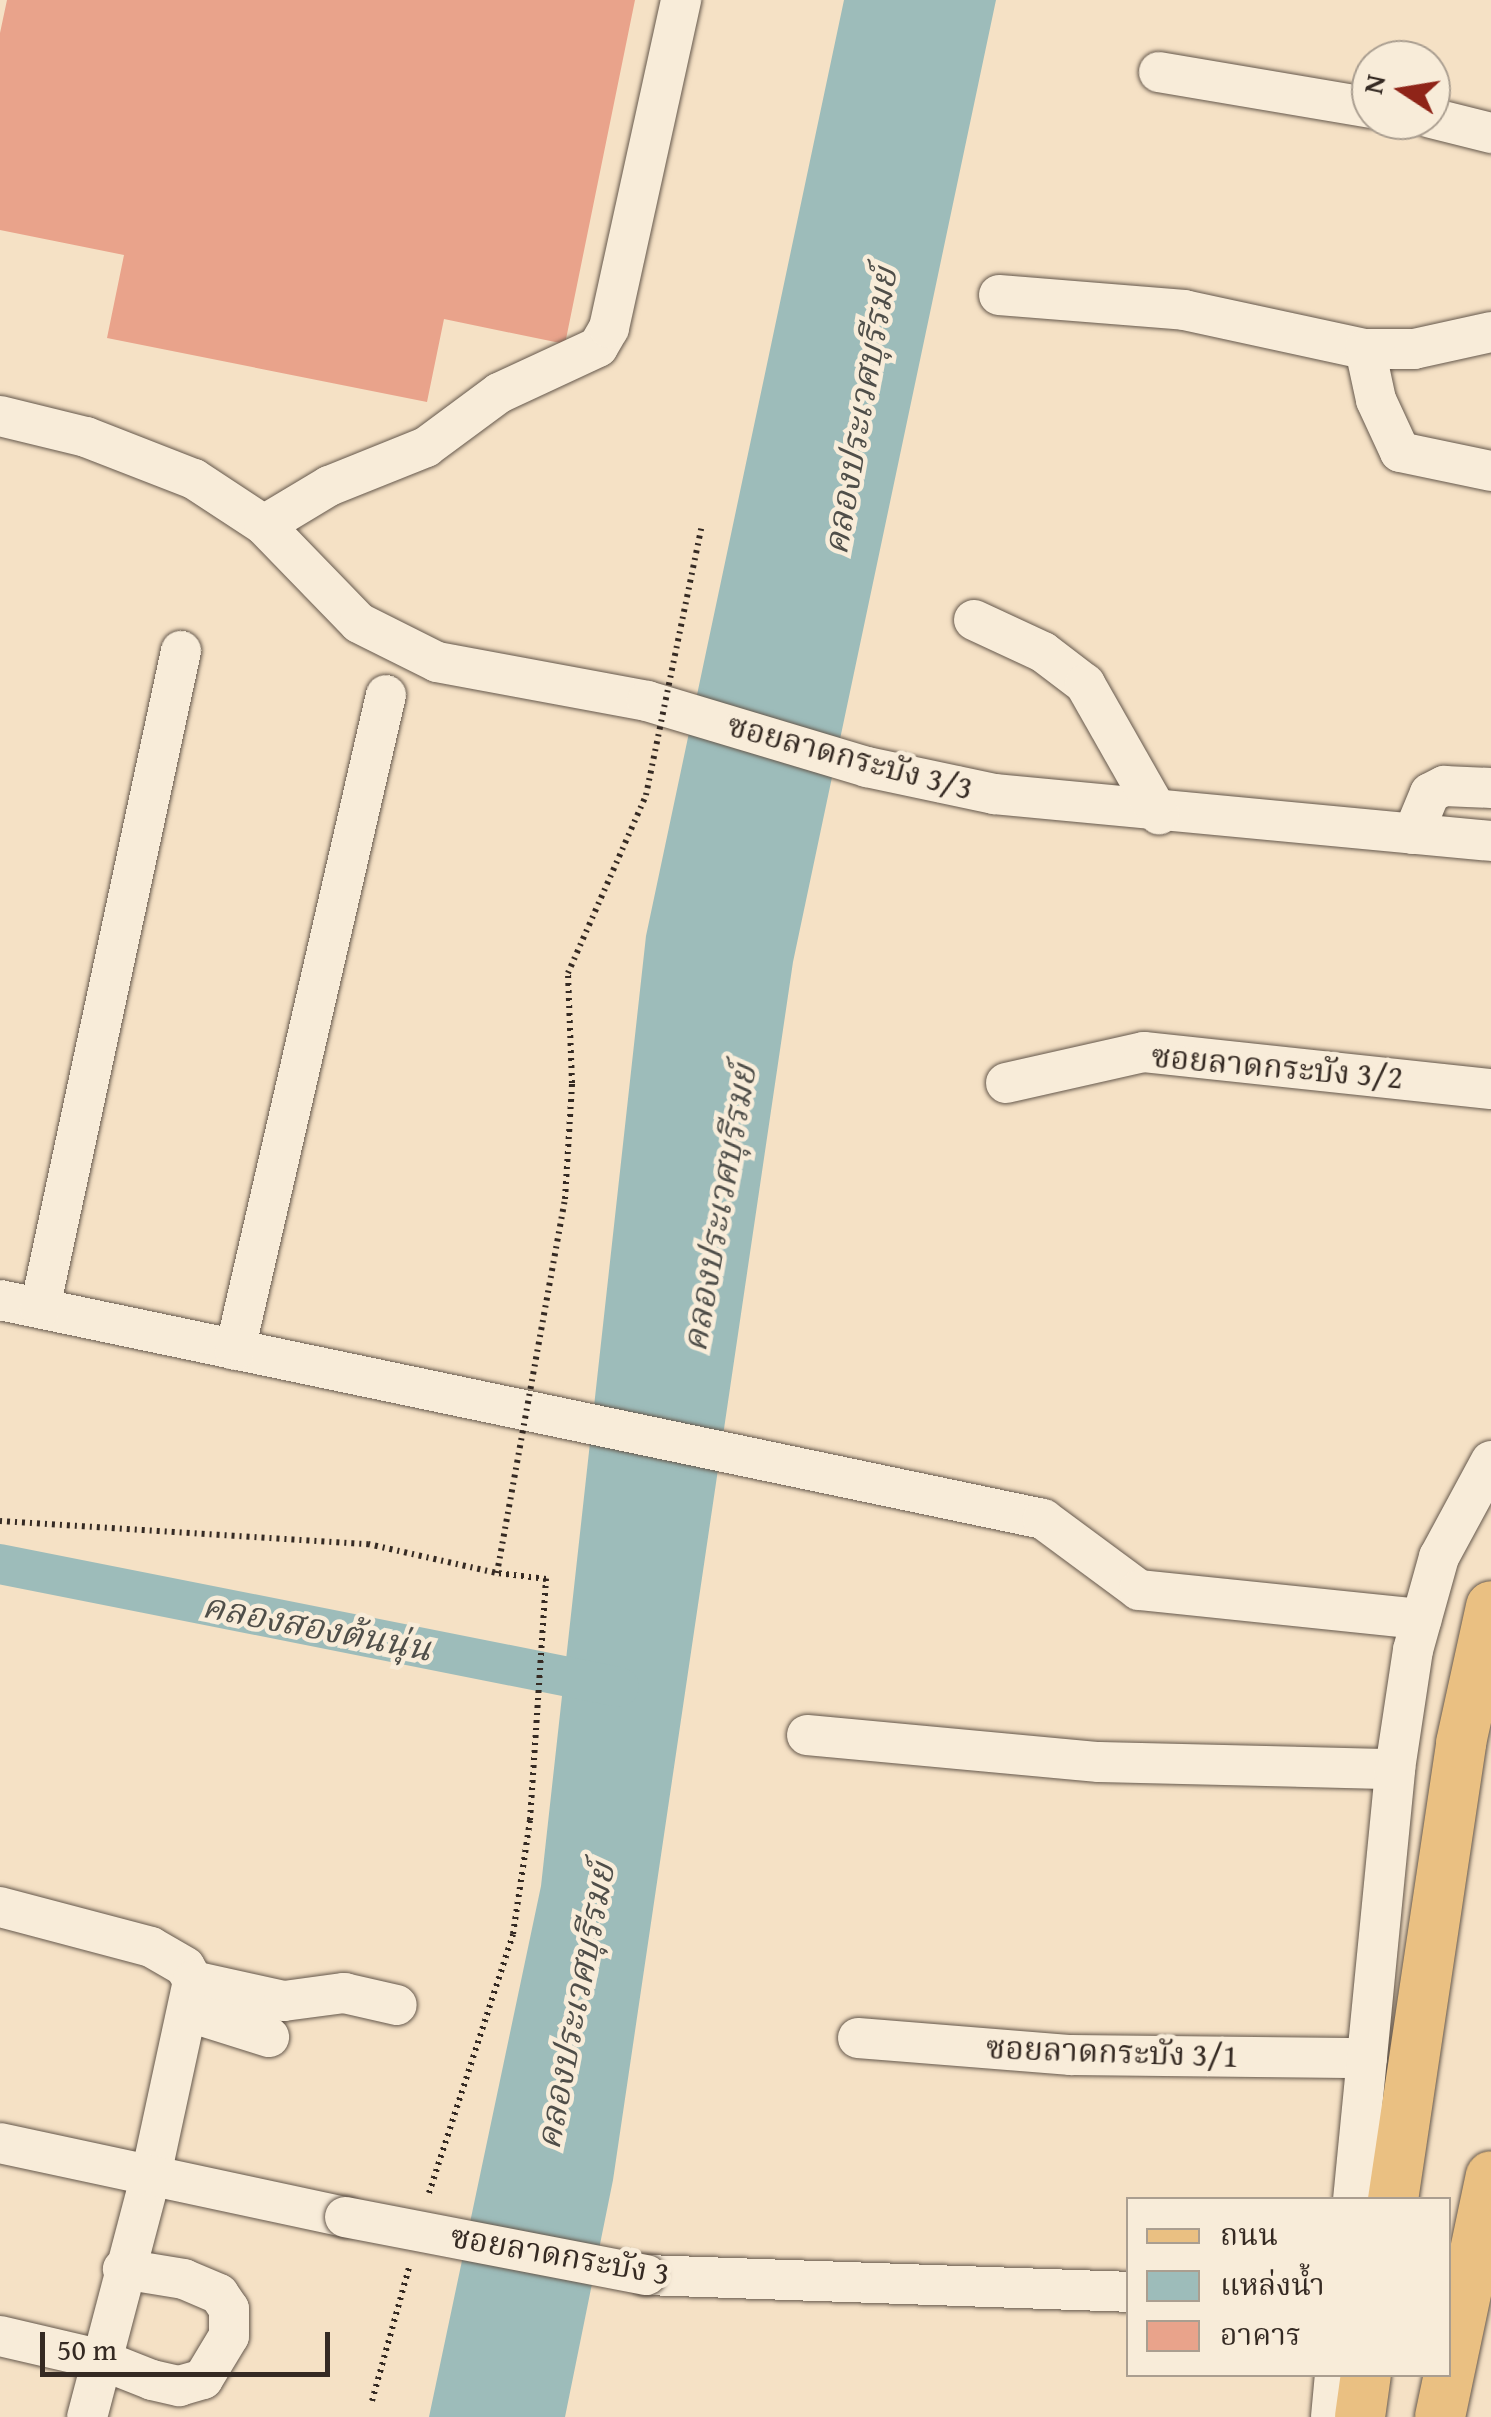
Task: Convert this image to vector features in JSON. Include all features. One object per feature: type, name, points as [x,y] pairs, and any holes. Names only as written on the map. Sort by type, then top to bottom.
[{"type":"main road","points":[[1393,2197],[1461,1743],[1491,1606]]},
{"type":"main road","points":[[1451,2365],[1491,2176]]},
{"type":"main road","points":[[1360,2417],[1366,2377]]},
{"type":"main road","points":[[1440,2417],[1448,2377]]},
{"type":"street","points":[[264,525],[328,486],[426,446],[499,392],[598,347],[609,328],[681,0]]},
{"type":"street","points":[[1159,72],[1351,105]]},
{"type":"street","points":[[1451,123],[1491,133]]},
{"type":"street","points":[[999,295],[1184,310],[1365,349],[1414,349],[1491,332]]},
{"type":"street","points":[[1365,349],[1376,400],[1400,452],[1491,472]]},
{"type":"street","name":"ซอยลาดกระบัง 3/3","points":[[0,416],[147,458],[194,479],[264,525],[346,611],[393,645],[437,662],[647,701],[868,767],[994,794],[1159,814],[1491,841]]},
{"type":"street","points":[[974,620],[1043,652],[1085,684],[1159,814]]},
{"type":"street","points":[[40,1308],[181,651]]},
{"type":"street","points":[[235,1350],[386,695]]},
{"type":"street","points":[[1413,834],[1430,793],[1444,786],[1491,788]]},
{"type":"street","name":"ซอยลาดกระบัง 3/2","points":[[1006,1083],[1144,1052],[1491,1089]]},
{"type":"street","points":[[0,1300],[1043,1520],[1139,1590],[1422,1619]]},
{"type":"street","points":[[1354,2197],[1396,1769],[1422,1619],[1439,1556],[1491,1461]]},
{"type":"street","points":[[806,1735],[1100,1762],[1396,1769]]},
{"type":"street","points":[[0,1906],[152,1947],[186,1967],[191,1996],[151,2175],[122,2269],[86,2417]]},
{"type":"street","points":[[191,1996],[284,2001],[344,1993],[396,2004]]},
{"type":"street","points":[[191,1996],[269,2037]]},
{"type":"street","name":"ซอยลาดกระบัง 3/1","points":[[858,2038],[1071,2055],[1367,2058]]},
{"type":"street","name":"ซอยลาดกระบัง 3","points":[[0,2144],[646,2275],[1126,2292]]},
{"type":"street","points":[[0,2336],[99,2359],[179,2386],[216,2366],[229,2336],[229,2308],[207,2286],[122,2269]]},
{"type":"street","points":[[1330,2417],[1336,2377]]},
{"type":"path","points":[[497,1573],[564,1199],[572,1084],[568,973],[646,795],[702,525]]},
{"type":"path","points":[[0,1521],[368,1544],[497,1573],[546,1579],[530,1820],[513,1934],[424,2209]]},
{"type":"path","points":[[372,2401],[412,2258]]},
{"type":"water","name":"คลองประเวศบุรีรมย์","points":[[844,0],[996,0],[793,962],[613,2180],[565,2417],[429,2417],[541,1886],[646,936]]},
{"type":"building","points":[[7,0],[635,0],[565,344],[444,319],[427,402],[107,338],[124,255],[0,230],[0,33]]},
{"type":"waterway","name":"คลองสองต้นนุ่น","points":[[0,1564],[619,1687]]}]
